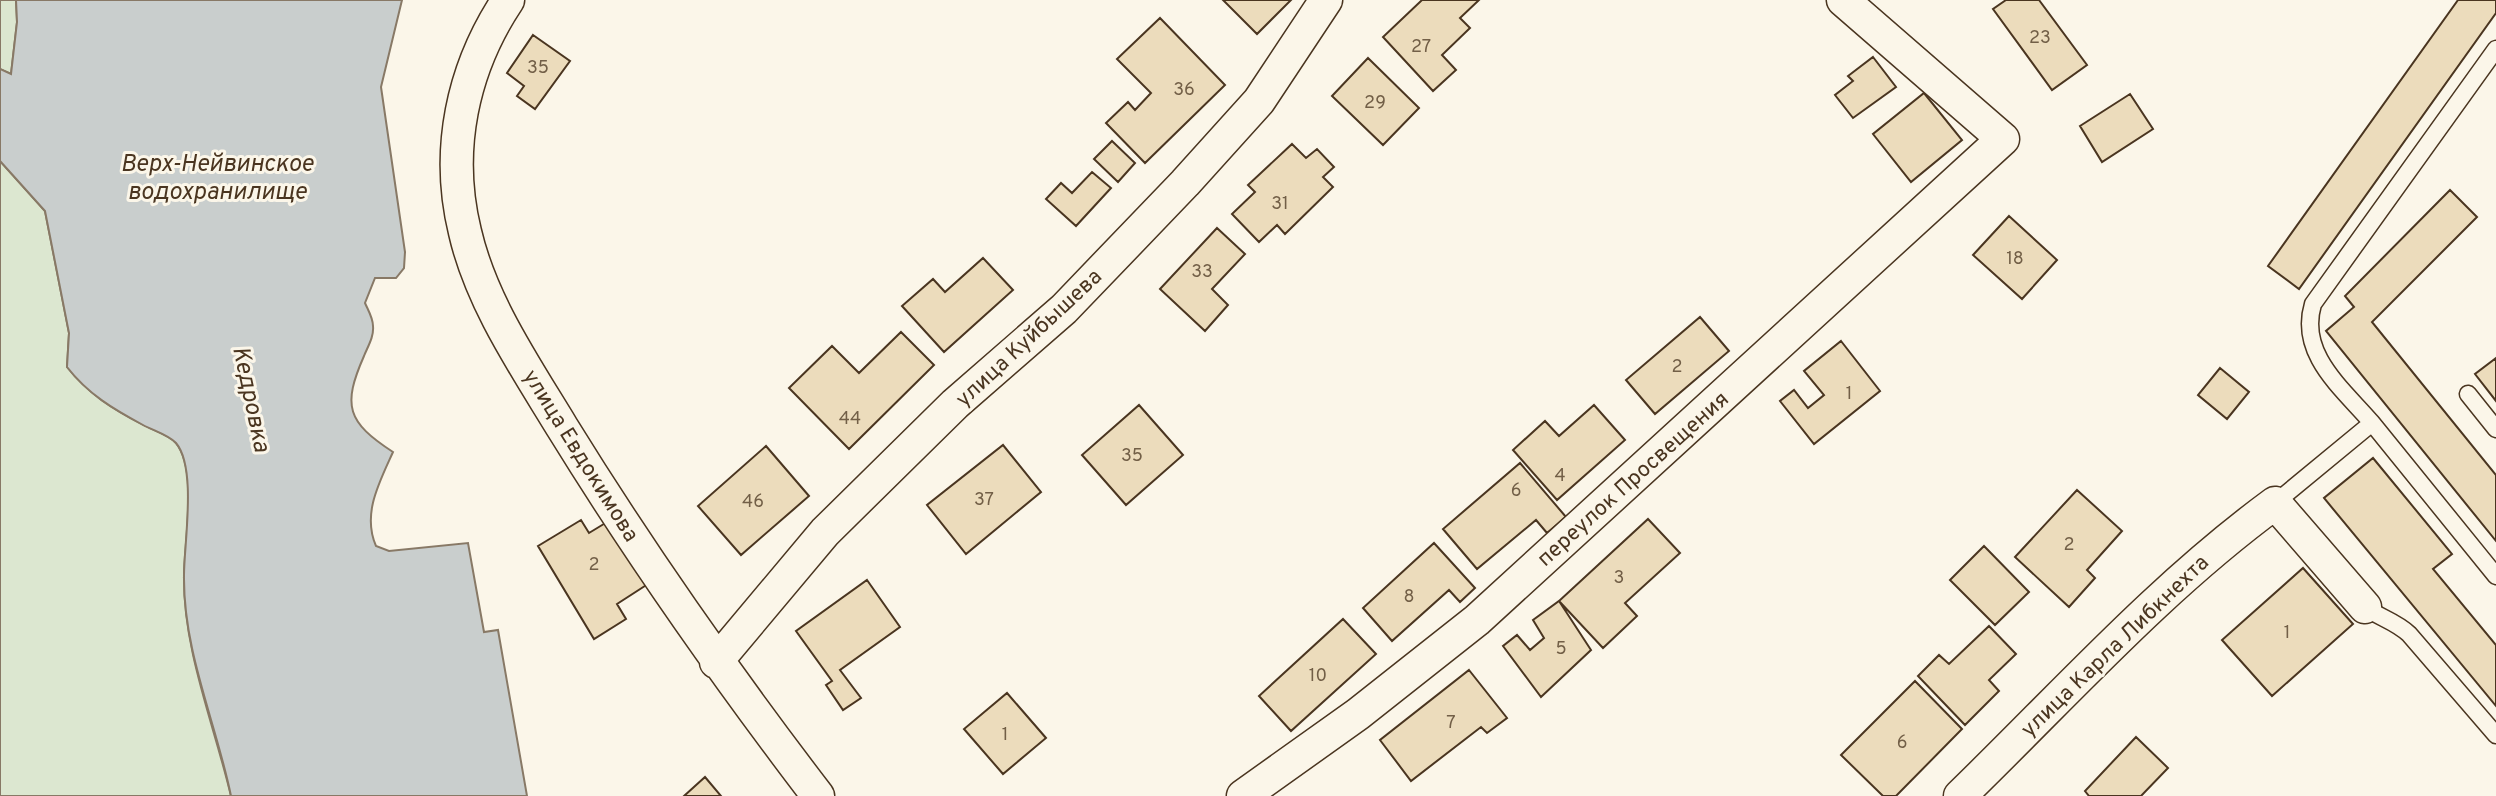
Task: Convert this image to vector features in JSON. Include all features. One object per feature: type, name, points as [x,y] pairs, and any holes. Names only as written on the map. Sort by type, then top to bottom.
[{"type":"street","name":"улица Евдокимова","points":[[508,0],[472,72],[463,100],[456,166],[464,230],[483,286],[512,344],[597,482],[716,662],[818,796]]},
{"type":"street","name":"улица Куйбышева","points":[[716,662],[825,532],[955,404],[1064,309],[1211,154],[1259,101],[1326,0]]},
{"type":"street","name":"переулок Просвещения","points":[[1243,796],[1358,714],[1477,620],[2003,139],[1843,0]]},
{"type":"street","points":[[2275,503],[2365,607]]},
{"type":"street","name":"улица Карла Либкнехта","points":[[1960,796],[2172,586],[2217,546],[2275,503]]},
{"type":"lane","points":[[2496,49],[2313,304],[2308,336],[2316,353],[2496,576]]},
{"type":"lane","points":[[2468,394],[2496,429]]},
{"type":"lane","points":[[2275,503],[2372,423]]},
{"type":"lane","points":[[2365,607],[2377,616],[2394,620],[2409,634],[2496,735]]},
{"type":"green space","points":[[0,0],[16,0],[17,22],[11,74],[0,69]]},
{"type":"green space","points":[[0,161],[45,211],[69,333],[67,367],[102,400],[173,440],[183,455],[188,488],[185,603],[194,659],[231,796],[0,796]]},
{"type":"water","name":"Верх-Нейвинское водохранилище","points":[[16,0],[402,0],[381,87],[405,252],[404,268],[396,278],[375,278],[365,303],[372,320],[373,334],[357,373],[351,400],[358,422],[393,452],[374,499],[372,534],[376,546],[389,551],[468,543],[484,632],[498,630],[527,796],[231,796],[189,632],[184,575],[188,488],[182,455],[173,440],[102,400],[67,367],[69,333],[45,211],[0,161],[0,69],[11,74],[17,22]]},
{"type":"building","points":[[1223,0],[1291,0],[1257,34]]},
{"type":"building","points":[[1422,0],[1479,0],[1460,18],[1470,28],[1442,55],[1456,70],[1433,91],[1383,37]]},
{"type":"building","points":[[2006,0],[2039,0],[2087,65],[2052,90],[1993,9]]},
{"type":"building","points":[[2458,0],[2496,0],[2496,13],[2299,289],[2268,266]]},
{"type":"building","points":[[1160,18],[1225,85],[1145,163],[1106,123],[1128,102],[1135,110],[1151,93],[1117,59]]},
{"type":"building","points":[[533,35],[570,61],[535,109],[517,96],[524,86],[507,73]]},
{"type":"building","points":[[1873,57],[1896,87],[1853,118],[1835,95],[1853,81],[1848,76]]},
{"type":"building","points":[[1368,58],[1419,108],[1383,145],[1332,96]]},
{"type":"building","points":[[1924,93],[1962,140],[1911,182],[1873,134]]},
{"type":"building","points":[[2130,94],[2153,129],[2102,162],[2080,126]]},
{"type":"building","points":[[1112,141],[1135,163],[1118,182],[1094,159]]},
{"type":"building","points":[[1292,144],[1306,158],[1317,149],[1334,167],[1323,177],[1333,187],[1285,234],[1277,225],[1259,242],[1232,214],[1255,192],[1248,185]]},
{"type":"building","points":[[1092,172],[1111,188],[1076,226],[1046,199],[1061,183],[1072,193]]},
{"type":"building","points":[[2450,190],[2477,217],[2372,322],[2496,475],[2496,541],[2326,331],[2354,307],[2345,296]]},
{"type":"building","points":[[2009,216],[2057,260],[2022,299],[1973,255]]},
{"type":"building","points":[[1217,228],[1245,254],[1212,289],[1228,305],[1205,331],[1160,289]]},
{"type":"building","points":[[983,258],[1013,290],[944,352],[902,306],[933,279],[945,292]]},
{"type":"building","points":[[1700,317],[1729,351],[1655,414],[1626,380]]},
{"type":"building","points":[[901,332],[934,365],[849,449],[789,388],[832,346],[859,373]]},
{"type":"building","points":[[1841,341],[1880,391],[1814,444],[1780,401],[1794,390],[1808,408],[1824,395],[1804,371]]},
{"type":"building","points":[[2496,358],[2496,401],[2475,374]]},
{"type":"building","points":[[2220,368],[2249,392],[2227,419],[2198,395]]},
{"type":"building","points":[[1139,405],[1183,455],[1126,505],[1082,455]]},
{"type":"building","points":[[1594,405],[1625,440],[1557,500],[1513,450],[1545,421],[1559,436]]},
{"type":"building","points":[[1003,445],[1041,492],[966,554],[927,505]]},
{"type":"building","points":[[766,446],[809,496],[741,555],[698,506]]},
{"type":"building","points":[[2373,458],[2452,554],[2433,569],[2496,645],[2496,706],[2324,498]]},
{"type":"building","points":[[1520,463],[1566,517],[1547,533],[1536,520],[1477,569],[1443,529]]},
{"type":"building","points":[[2077,490],[2122,531],[2087,570],[2095,578],[2069,607],[2015,557]]},
{"type":"building","points":[[612,519],[651,582],[617,604],[626,619],[594,639],[538,546],[581,520],[589,533]]},
{"type":"building","points":[[1648,519],[1680,553],[1625,603],[1637,616],[1603,648],[1559,601]]},
{"type":"building","points":[[1434,543],[1475,588],[1460,602],[1449,590],[1392,641],[1363,608]]},
{"type":"building","points":[[1984,546],[2029,592],[1995,625],[1950,580]]},
{"type":"building","points":[[2303,568],[2353,624],[2272,696],[2222,640]]},
{"type":"building","points":[[867,580],[900,627],[840,670],[861,698],[843,710],[826,685],[832,681],[796,631]]},
{"type":"building","points":[[1559,601],[1591,650],[1541,697],[1503,646],[1517,635],[1530,650],[1544,638],[1533,620]]},
{"type":"building","points":[[1343,619],[1376,654],[1291,731],[1259,696]]},
{"type":"building","points":[[1989,626],[2016,654],[1989,680],[1999,691],[1965,725],[1918,676],[1939,655],[1949,664]]},
{"type":"building","points":[[1469,670],[1507,718],[1487,733],[1481,727],[1411,781],[1380,740]]},
{"type":"building","points":[[1915,681],[1962,729],[1896,796],[1883,796],[1841,755]]},
{"type":"building","points":[[1007,693],[1046,738],[1003,774],[964,729]]},
{"type":"building","points":[[2136,737],[2168,768],[2141,796],[2089,796],[2085,791]]},
{"type":"building","points":[[705,777],[721,796],[684,796]]},
{"type":"water label","name":"Кедровка","points":[[252,399]]}]
